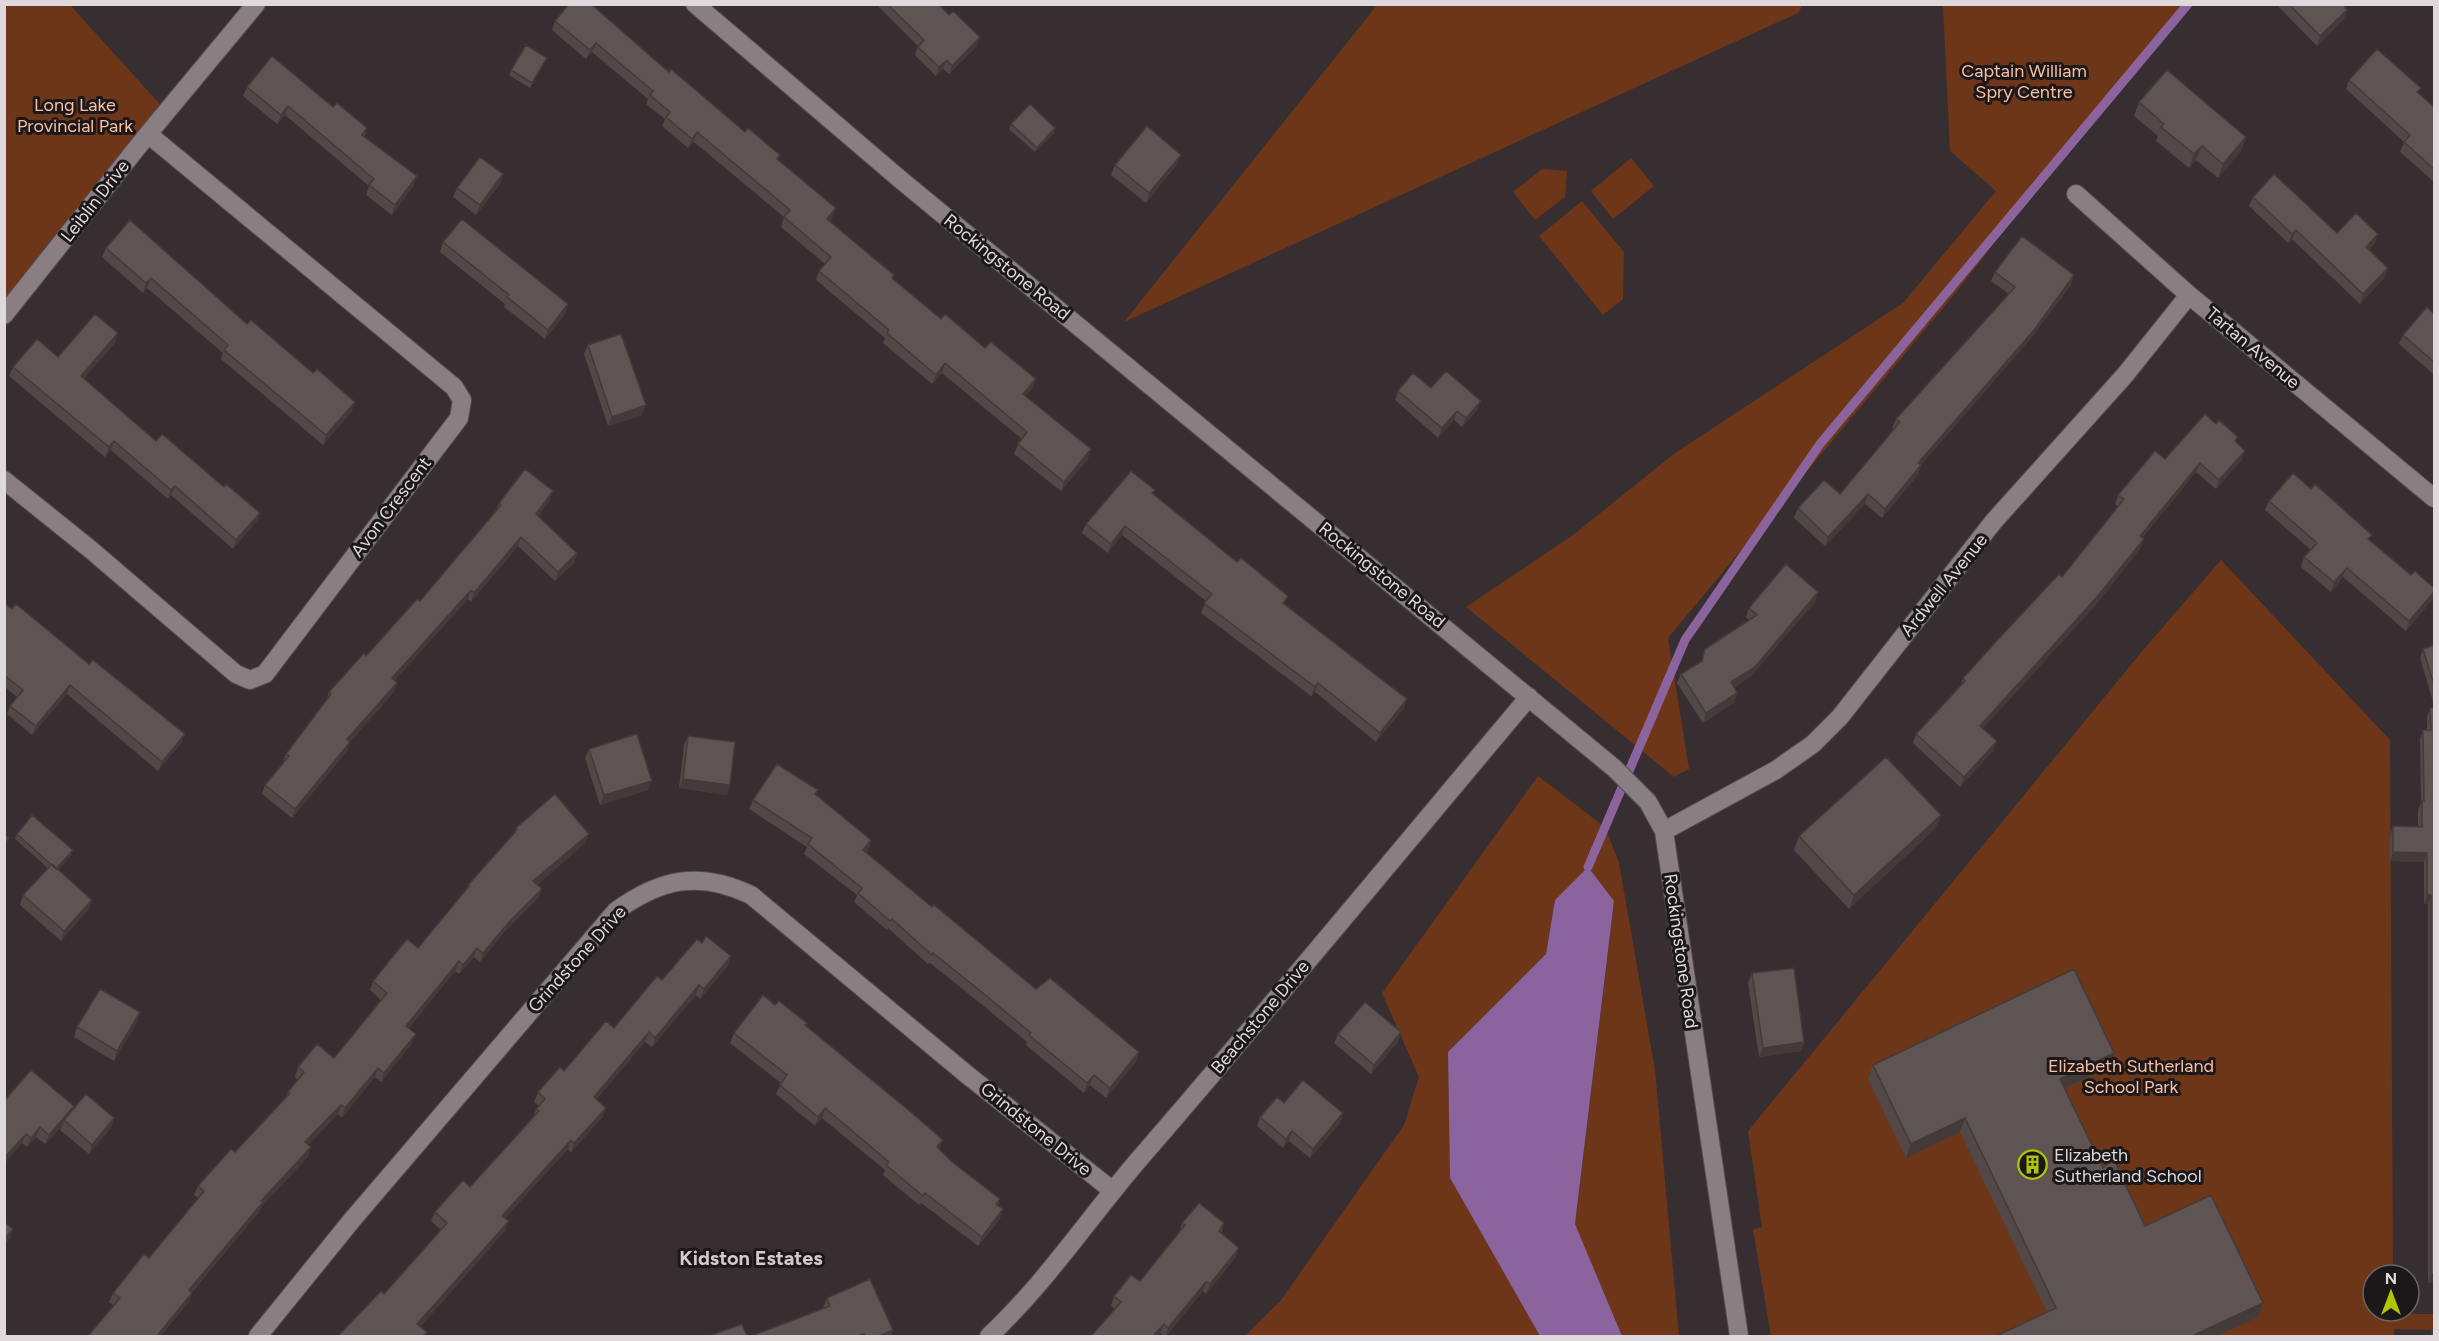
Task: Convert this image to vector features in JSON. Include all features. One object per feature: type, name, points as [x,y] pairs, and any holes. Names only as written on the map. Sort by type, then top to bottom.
[{"type":"street","name":"Leiblin Drive","points":[[4,315],[148,134],[256,4]]},
{"type":"street","name":"Rockingstone Road","points":[[695,4],[901,180],[1529,697],[1623,777],[1648,802],[1664,831],[1739,1336]]},
{"type":"street","name":"Avon Crescent","points":[[4,480],[90,549],[236,674],[250,680],[265,674],[459,418],[462,400],[454,387],[148,134]]},
{"type":"street","name":"Tartan Avenue","points":[[2076,194],[2189,295],[2434,498]]},
{"type":"street","name":"Ardwell Avenue","points":[[1664,831],[1776,770],[1813,744],[1840,717],[1994,521],[2125,375],[2189,295]]},
{"type":"street","name":"Beachstone Drive","points":[[989,1336],[1038,1284],[1113,1191],[1529,697]]},
{"type":"street","name":"Grindstone Drive","points":[[258,1336],[359,1212],[616,911],[640,894],[668,883],[681,881],[724,885],[751,895],[965,1073],[1113,1191]]},
{"type":"green space","name":"Long Lake Provincial Park","points":[[5,5],[70,5],[167,112],[5,315]]},
{"type":"green space","points":[[1377,5],[1803,5],[1798,13],[1124,322]]},
{"type":"green space","name":"Captain William Spry Centre","points":[[1943,5],[2187,5],[2019,211],[1957,291],[1668,638],[1689,769],[1674,777],[1466,607],[1573,535],[1675,453],[1903,303],[1996,191],[1950,151]]},
{"type":"green space","points":[[1631,158],[1654,186],[1613,219],[1591,191]]},
{"type":"green space","points":[[1542,169],[1567,171],[1565,197],[1535,220],[1513,192]]},
{"type":"green space","points":[[1582,201],[1624,252],[1623,299],[1603,315],[1539,236]]},
{"type":"green space","name":"Elizabeth Sutherland School Park","points":[[2221,560],[2390,740],[2393,1263],[2361,1263],[2361,1323],[2421,1323],[2421,1314],[2434,1314],[2434,1330],[2394,1329],[2394,1336],[1771,1336],[1753,1229],[1762,1227],[1748,1131],[2144,649]]},
{"type":"green space","points":[[1538,776],[1605,827],[1619,863],[1655,1070],[1679,1336],[1622,1336],[1575,1225],[1614,902],[1555,900],[1546,954],[1448,1052],[1450,1178],[1540,1336],[1245,1336],[1281,1300],[1404,1125],[1419,1077],[1382,993]]},
{"type":"shaded area","points":[[1588,867],[1614,901],[1575,1224],[1622,1336],[1540,1336],[1450,1178],[1448,1052],[1546,954],[1555,900]]},
{"type":"building","points":[[569,4],[591,4],[669,72],[671,69],[745,132],[748,128],[780,155],[777,159],[836,208],[827,219],[894,275],[892,278],[941,319],[945,314],[985,348],[991,342],[1036,379],[1023,394],[1091,449],[1064,482],[1018,444],[1027,432],[945,363],[936,375],[887,333],[889,330],[819,271],[831,257],[784,217],[790,210],[697,132],[692,139],[666,117],[670,112],[650,95],[653,91],[596,43],[590,50],[555,21]]},
{"type":"building","points":[[887,4],[938,4],[949,15],[953,11],[980,37],[952,66],[947,60],[939,67],[918,47],[924,40]]},
{"type":"building","points":[[2289,4],[2343,4],[2347,10],[2320,36]]},
{"type":"building","points":[[526,45],[547,58],[532,83],[511,70]]},
{"type":"building","points":[[2377,49],[2421,88],[2417,92],[2434,107],[2434,169],[2404,142],[2410,135],[2349,80]]},
{"type":"building","points":[[272,56],[333,107],[337,103],[367,128],[362,135],[417,176],[395,205],[369,185],[374,179],[288,106],[281,115],[247,87]]},
{"type":"building","points":[[2167,70],[2246,137],[2223,164],[2202,146],[2194,154],[2161,127],[2164,124],[2139,102]]},
{"type":"building","points":[[1030,104],[1055,128],[1037,148],[1011,124]]},
{"type":"building","points":[[1147,126],[1181,155],[1149,193],[1115,165]]},
{"type":"building","points":[[480,157],[503,174],[480,205],[457,188]]},
{"type":"building","points":[[2274,174],[2337,233],[2356,213],[2378,234],[2366,247],[2388,268],[2363,294],[2296,230],[2292,234],[2253,197]]},
{"type":"building","points":[[462,219],[568,304],[548,330],[443,242]]},
{"type":"building","points":[[130,220],[247,324],[251,320],[313,373],[317,369],[355,402],[326,435],[224,350],[228,345],[151,278],[146,283],[106,248]]},
{"type":"building","points":[[2022,236],[2074,275],[2034,330],[1918,463],[1921,465],[1885,509],[1868,494],[1828,537],[1798,508],[1824,480],[1840,494],[1900,422],[1896,419],[2015,287],[1995,272]]},
{"type":"building","points":[[2427,307],[2434,314],[2434,362],[2403,335]]},
{"type":"building","points":[[95,314],[118,333],[81,376],[156,441],[162,434],[224,487],[226,484],[260,513],[236,540],[175,486],[171,490],[114,441],[109,447],[13,367],[37,339],[58,357]]},
{"type":"building","points":[[621,334],[646,405],[612,417],[588,345]]},
{"type":"building","points":[[1446,371],[1481,401],[1466,418],[1457,411],[1442,428],[1398,391],[1413,373],[1431,388]]},
{"type":"building","points":[[2205,414],[2216,424],[2219,420],[2238,437],[2235,441],[2245,451],[2219,480],[2200,463],[2140,536],[2144,539],[2097,597],[1980,726],[1997,741],[1964,777],[1916,734],[1965,681],[1963,678],[2003,634],[2059,574],[2062,577],[2124,499],[2118,495],[2155,451],[2165,459]]},
{"type":"building","points":[[525,469],[553,491],[536,514],[577,553],[558,572],[521,537],[474,593],[471,590],[392,678],[397,683],[347,739],[350,742],[295,809],[265,785],[289,756],[286,754],[331,694],[329,692],[364,653],[366,656],[417,599],[420,601],[501,505],[499,503]]},
{"type":"building","points":[[1131,471],[1155,490],[1152,493],[1237,562],[1241,558],[1288,596],[1283,603],[1407,699],[1380,733],[1318,683],[1315,687],[1204,603],[1212,594],[1125,526],[1111,544],[1086,524]]},
{"type":"building","points":[[2293,473],[2311,489],[2315,484],[2372,535],[2368,539],[2411,575],[2415,571],[2434,588],[2434,592],[2409,621],[2347,568],[2334,582],[2304,557],[2317,543],[2269,501]]},
{"type":"building","points":[[1786,564],[1818,592],[1755,667],[1731,682],[1737,693],[1706,713],[1681,674],[1702,661],[1705,649],[1757,615],[1749,608]]},
{"type":"building","points":[[4,603],[12,609],[16,604],[89,664],[93,660],[185,734],[162,762],[70,685],[36,726],[10,706],[23,690],[4,675]]},
{"type":"building","points":[[2434,645],[2434,685],[2423,649]]},
{"type":"building","points":[[2434,707],[2434,1274],[2431,1274],[2431,895],[2427,895],[2427,853],[2393,852],[2393,826],[2422,827],[2423,730],[2431,730],[2430,708]]},
{"type":"building","points":[[637,734],[652,781],[604,795],[589,749]]},
{"type":"building","points":[[688,736],[735,742],[730,785],[683,779]]},
{"type":"building","points":[[1886,757],[1941,815],[1854,895],[1799,836]]},
{"type":"building","points":[[777,764],[818,790],[815,794],[871,840],[863,850],[932,907],[934,905],[1036,989],[1050,978],[1139,1052],[1110,1088],[1094,1075],[1087,1083],[984,994],[933,953],[932,955],[892,919],[890,921],[858,893],[862,888],[808,844],[812,838],[753,800]]},
{"type":"building","points":[[555,794],[589,834],[533,881],[542,889],[509,922],[483,953],[477,948],[463,965],[459,961],[406,1026],[416,1034],[384,1073],[378,1068],[345,1108],[341,1105],[305,1142],[311,1147],[261,1201],[263,1202],[189,1290],[192,1293],[157,1336],[88,1336],[120,1298],[113,1293],[144,1254],[149,1258],[204,1191],[198,1186],[231,1149],[235,1152],[290,1093],[288,1092],[304,1072],[298,1067],[317,1044],[334,1058],[387,993],[373,981],[407,939],[418,948],[468,885],[517,830],[516,828]]},
{"type":"building","points":[[32,815],[73,850],[56,869],[17,834]]},
{"type":"building","points":[[52,864],[92,900],[64,931],[23,895]]},
{"type":"building","points":[[706,936],[731,956],[704,989],[699,985],[655,1038],[649,1032],[594,1097],[606,1108],[574,1143],[571,1140],[502,1216],[509,1221],[417,1324],[427,1332],[423,1336],[338,1336],[381,1291],[384,1294],[447,1223],[435,1212],[463,1180],[470,1187],[539,1111],[536,1109],[545,1099],[538,1092],[560,1067],[564,1071],[606,1021],[614,1028],[657,976],[662,980],[697,939],[702,943]]},
{"type":"building","points":[[1794,968],[1804,1042],[1763,1048],[1752,973]]},
{"type":"building","name":"Elizabeth Sutherland School","points":[[2074,969],[2114,1053],[2060,1079],[2103,1168],[2113,1158],[2145,1226],[2211,1195],[2263,1303],[2192,1336],[1996,1336],[2056,1308],[1965,1118],[1911,1144],[1873,1065]]},
{"type":"building","points":[[100,989],[140,1012],[117,1051],[77,1027]]},
{"type":"building","points":[[763,995],[775,1005],[779,1001],[807,1023],[805,1025],[912,1113],[943,1140],[937,1147],[951,1161],[1000,1199],[996,1204],[1003,1209],[982,1237],[925,1193],[923,1196],[886,1165],[889,1162],[825,1108],[818,1117],[780,1085],[787,1075],[734,1033]]},
{"type":"building","points":[[1365,1002],[1401,1032],[1374,1065],[1338,1034]]},
{"type":"building","points":[[31,1070],[74,1106],[49,1135],[40,1127],[31,1138],[26,1134],[4,1158],[4,1101]]},
{"type":"building","points":[[1303,1080],[1343,1113],[1313,1149],[1292,1131],[1286,1139],[1260,1117],[1277,1097],[1284,1103]]},
{"type":"building","points":[[86,1094],[114,1118],[92,1145],[64,1120]]},
{"type":"building","points":[[1199,1203],[1224,1223],[1219,1231],[1239,1248],[1210,1284],[1206,1282],[1168,1328],[1164,1324],[1153,1336],[1091,1336],[1121,1302],[1114,1296],[1131,1275],[1140,1281],[1185,1225],[1182,1223]]},
{"type":"building","points":[[4,1222],[13,1229],[4,1239]]},
{"type":"building","points":[[870,1279],[893,1330],[879,1336],[865,1336],[864,1334],[857,1336],[751,1336],[830,1306],[827,1298]]},
{"type":"building","points":[[742,1324],[747,1336],[709,1336]]},
{"type":"waterway","points":[[1588,867],[1685,640],[1820,444],[2188,4]]},
{"type":"place","name":"Elizabeth Sutherland School","points":[[2033,1165]]},
{"type":"district","name":"Kidston Estates","points":[[751,1258]]}]
